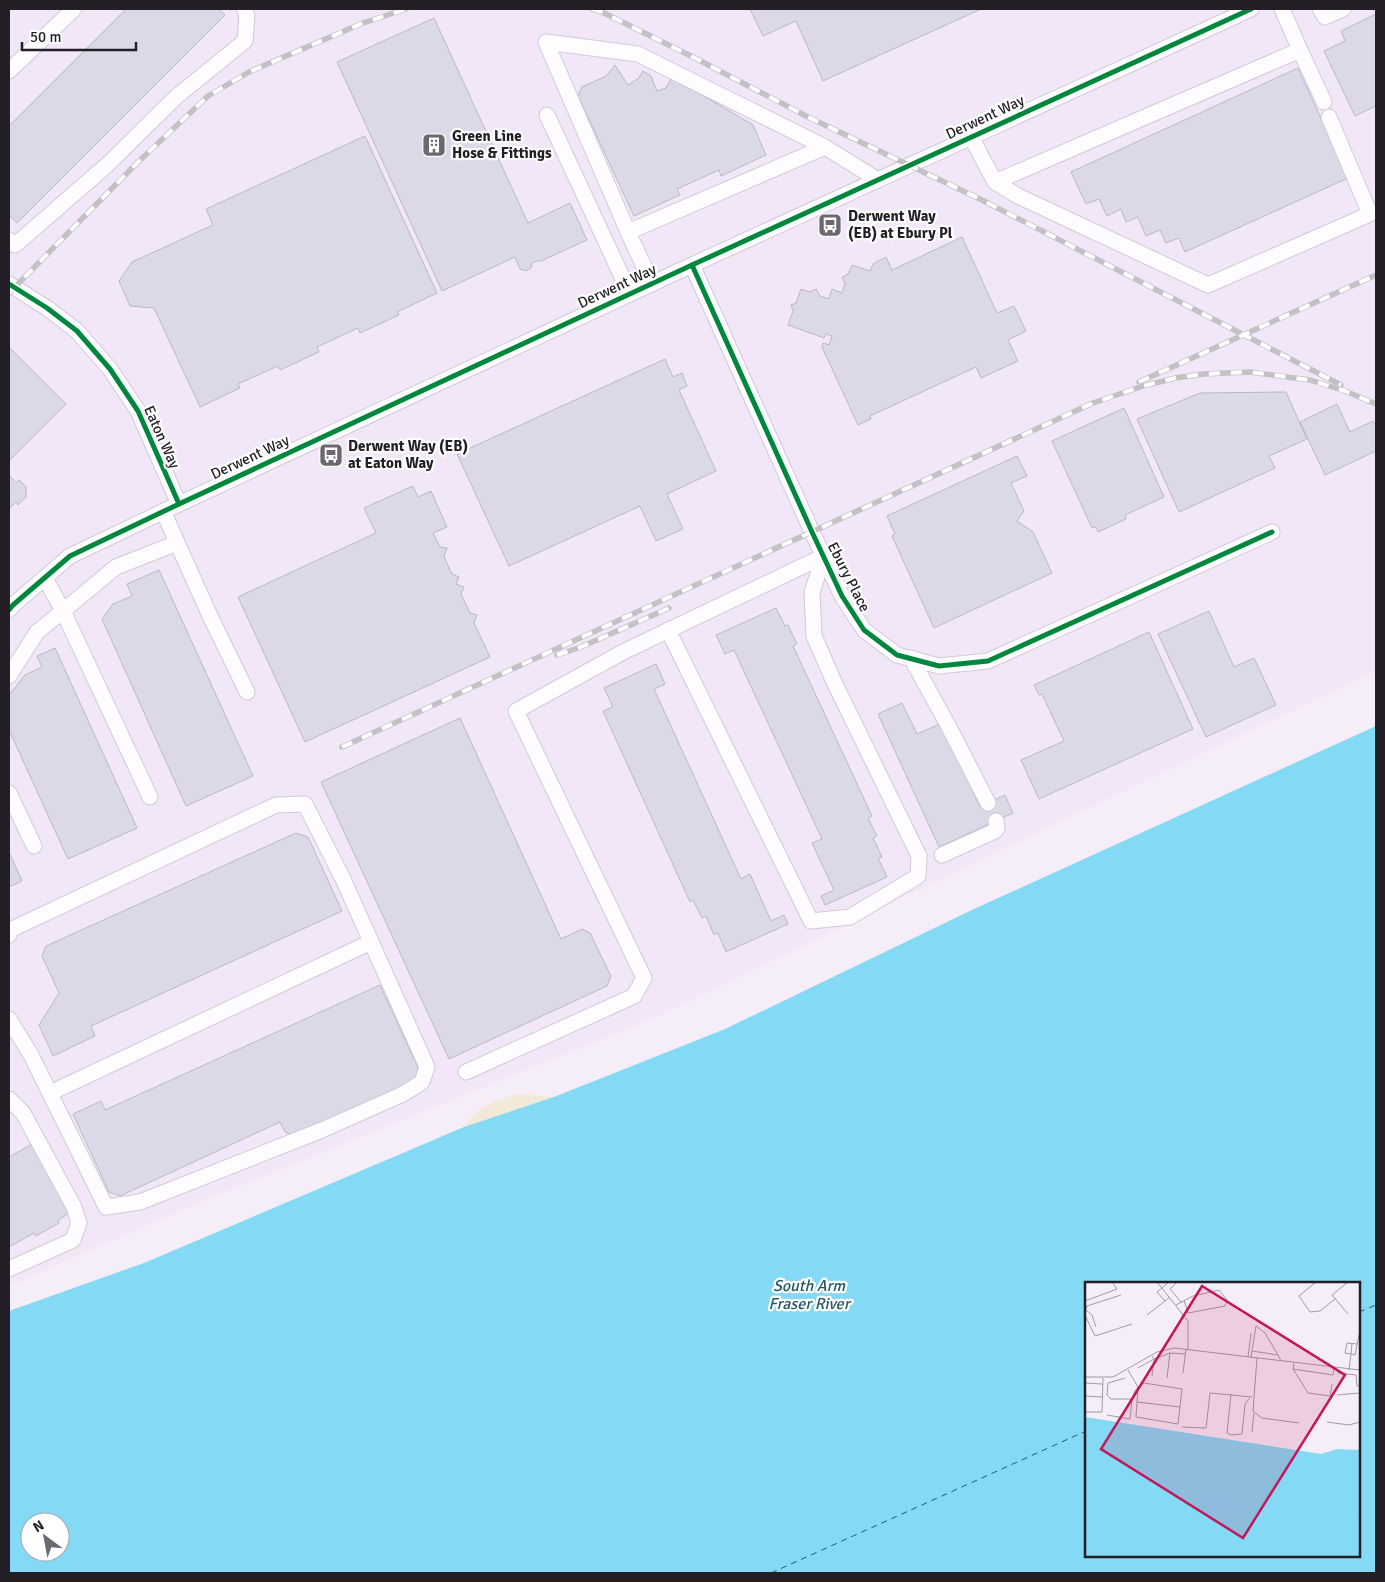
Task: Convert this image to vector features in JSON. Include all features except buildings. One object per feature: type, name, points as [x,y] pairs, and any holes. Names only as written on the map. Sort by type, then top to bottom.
[{"type":"street","points":[[9,71],[74,9]]},
{"type":"street","points":[[9,240],[15,246],[107,165],[176,98],[245,40],[247,15],[244,9]]},
{"type":"street","name":"Derwent Way","points":[[9,610],[70,556],[692,265],[1251,9]]},
{"type":"street","points":[[1282,9],[1324,102]]},
{"type":"street","points":[[1320,9],[1325,17],[1343,9]]},
{"type":"street","points":[[652,284],[546,42],[638,54],[825,147],[878,180]]},
{"type":"street","points":[[995,182],[1300,50]]},
{"type":"street","points":[[547,115],[630,294]]},
{"type":"street","points":[[972,137],[995,182],[1018,196],[1208,286],[1370,214],[1329,117]]},
{"type":"street","points":[[628,232],[825,147]]},
{"type":"street","name":"Ebury Place","points":[[692,265],[842,596],[864,630],[897,655],[939,666],[988,661],[1272,532]]},
{"type":"street","name":"Eaton Way","points":[[9,284],[47,308],[77,331],[110,369],[138,411],[178,504]]},
{"type":"street","points":[[163,511],[233,667],[247,692]]},
{"type":"street","points":[[9,676],[37,632],[116,567],[177,543]]},
{"type":"street","points":[[466,1072],[634,996],[644,978],[516,711],[623,652],[824,556]]},
{"type":"street","points":[[668,630],[810,921],[850,917],[918,876],[919,856],[834,682],[814,636],[812,592],[824,556]]},
{"type":"street","points":[[45,578],[63,611],[150,797]]},
{"type":"street","points":[[911,658],[988,803]]},
{"type":"street","points":[[9,793],[34,846]]},
{"type":"street","points":[[9,934],[10,930],[276,805],[305,804],[343,879],[427,1067],[422,1082],[403,1094],[322,1130],[140,1202],[106,1207],[31,1055],[9,1019]]},
{"type":"street","points":[[942,855],[995,831],[997,828],[996,821]]},
{"type":"street","points":[[50,1093],[371,942]]},
{"type":"street","points":[[9,1099],[23,1113],[74,1207],[79,1223],[73,1240],[9,1269]]},
{"type":"shaded area","points":[[9,9],[1376,9],[1376,671],[652,1019],[205,1200],[9,1286]]},
{"type":"sand","points":[[519,1094],[554,1097],[461,1137],[465,1127],[476,1112],[491,1103]]},
{"type":"water","name":"South Arm Fraser River","points":[[1376,726],[1376,1573],[9,1573],[9,1311],[144,1263],[464,1127],[554,1097],[725,1029],[974,909]]},
{"type":"ferry route","points":[[1360,1312],[1376,1305]]},
{"type":"ferry route","points":[[771,1573],[1085,1431]]},
{"type":"railway","points":[[9,293],[137,163],[208,96],[249,72],[363,23],[406,9]]},
{"type":"railway","points":[[592,9],[600,11],[695,58],[808,117],[982,200],[1341,385]]},
{"type":"railway","points":[[1139,382],[1376,275]]},
{"type":"railway","points":[[342,747],[1093,403],[1143,386],[1203,374],[1250,372],[1310,380],[1345,391],[1376,404]]},
{"type":"railway","points":[[557,655],[581,647],[669,608]]},
{"type":"cycle path","points":[[9,610],[70,556],[692,265],[1251,9]]},
{"type":"cycle path","points":[[692,265],[842,596],[864,630],[897,655],[939,666],[988,661],[1272,532]]},
{"type":"cycle path","points":[[9,284],[47,308],[77,331],[110,369],[138,411],[179,504]]},
{"type":"place","name":"Green Line Hose & Fittings","points":[[434,145]]},
{"type":"place","name":"Derwent Way (EB) at Ebury Pl","points":[[830,225]]},
{"type":"place","name":"Derwent Way (EB) at Eaton Way","points":[[331,455]]}]
